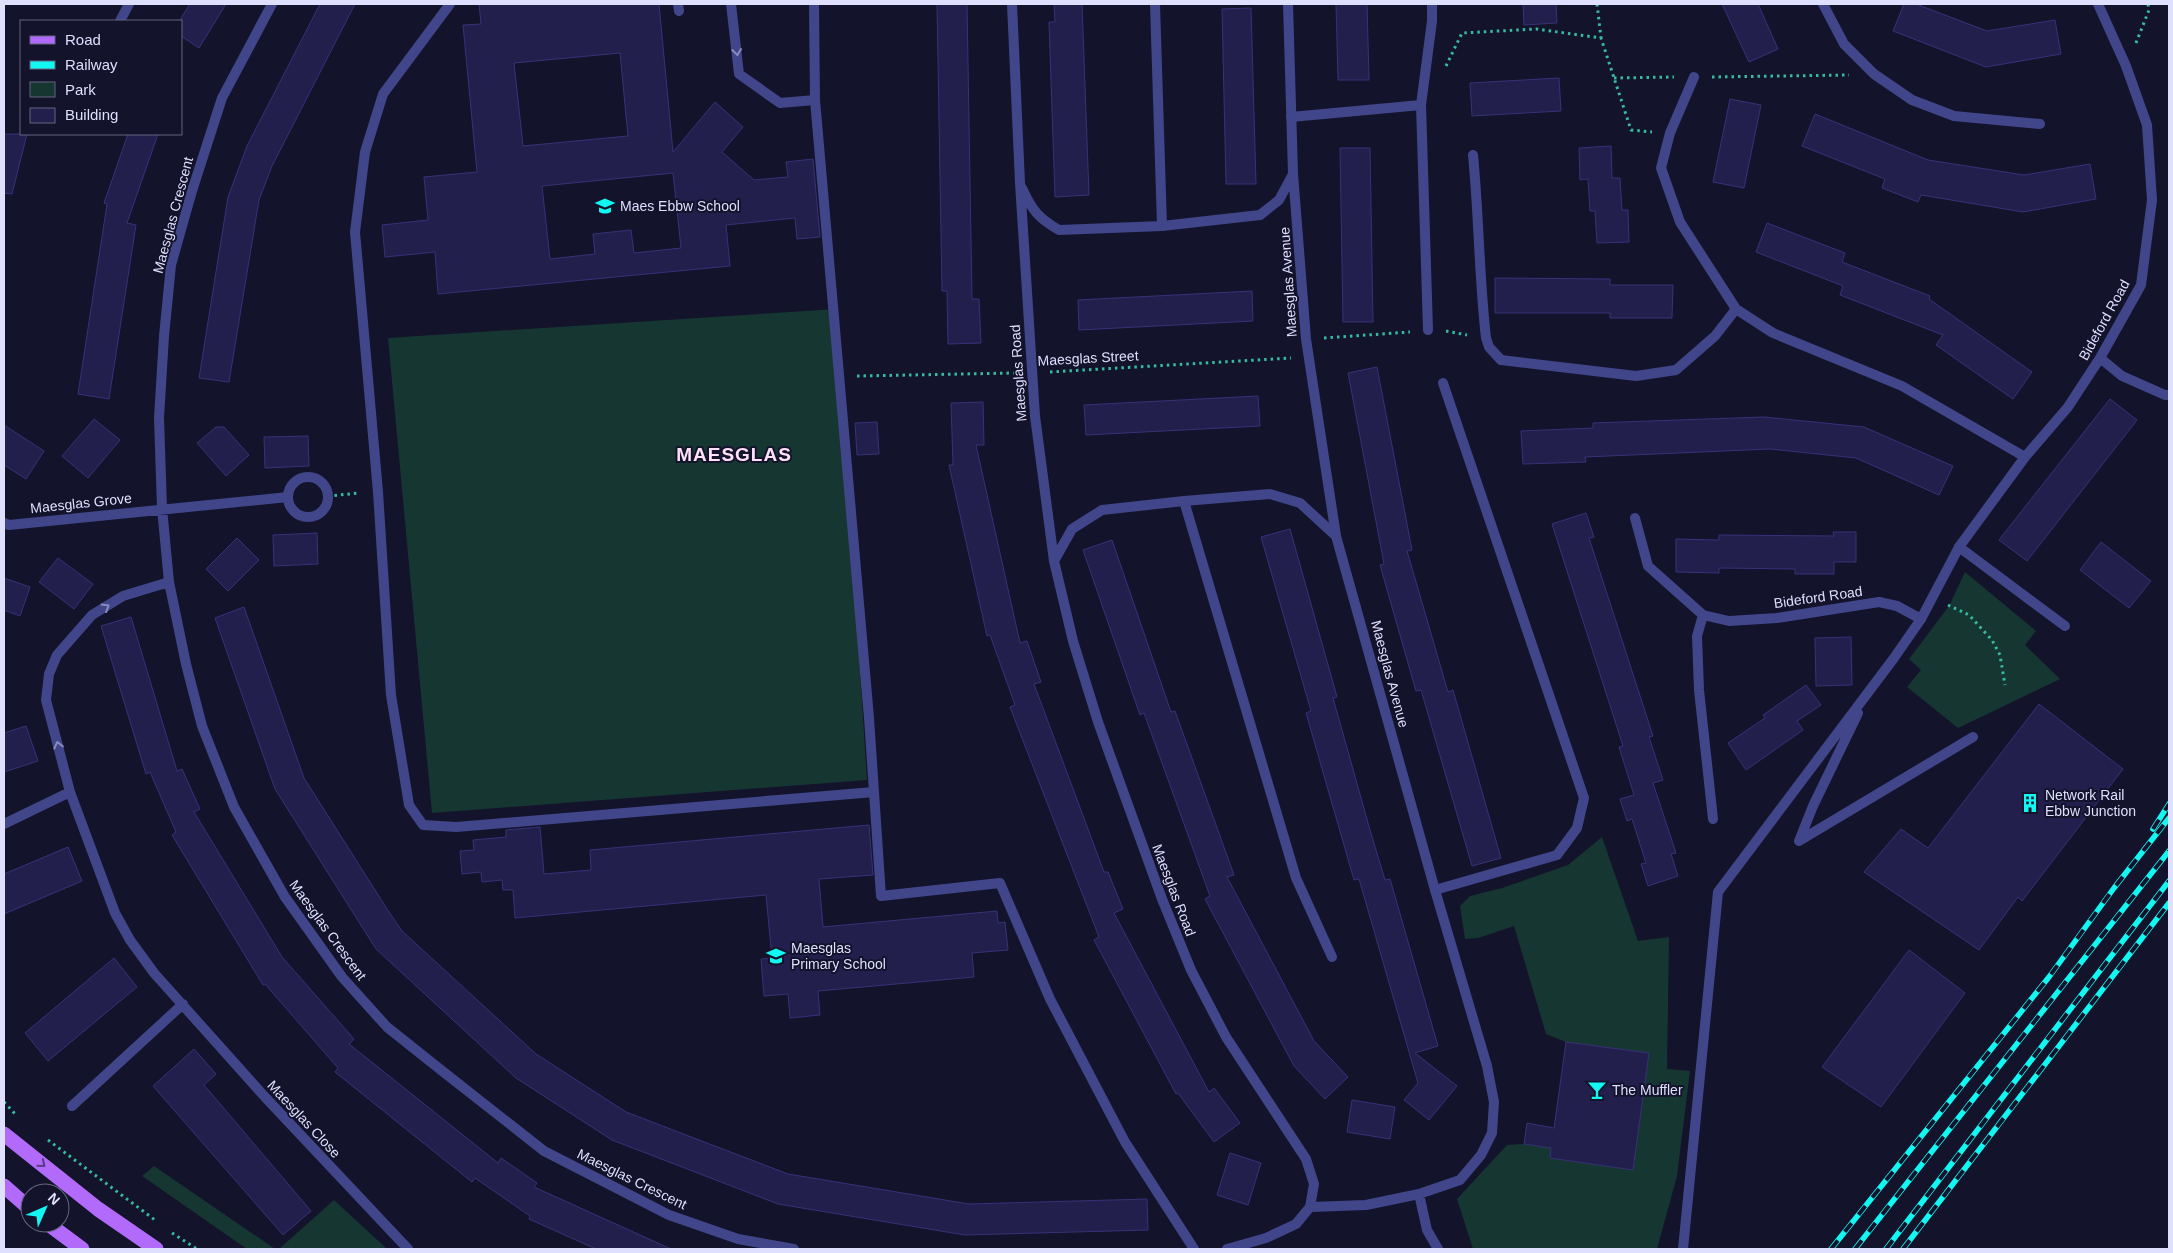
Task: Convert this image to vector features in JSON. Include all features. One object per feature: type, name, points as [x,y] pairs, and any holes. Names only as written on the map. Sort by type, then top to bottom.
[{"type":"main road","points":[[4,1134],[98,1209],[156,1249]]},
{"type":"main road","points":[[4,1186],[20,1200]]},
{"type":"main road","points":[[60,1233],[82,1249]]},
{"type":"street","points":[[121,20],[129,4]]},
{"type":"street","name":"Maesglas Crescent","points":[[272,4],[222,98],[192,191],[171,265],[159,418],[162,508],[169,582],[186,664],[202,726],[234,807],[285,897],[342,978],[388,1027],[544,1151],[669,1215],[738,1239],[794,1249]]},
{"type":"street","points":[[450,4],[383,94],[365,152],[355,232],[378,492],[391,695],[410,805],[423,825],[456,827],[874,792]]},
{"type":"street","points":[[731,4],[739,74],[780,103],[815,100]]},
{"type":"street","points":[[814,4],[815,100],[874,792],[881,896],[1000,883],[1050,999],[1125,1142],[1194,1249]]},
{"type":"street","name":"Maesglas Road","points":[[1012,4],[1020,183],[1035,416],[1054,561],[1073,641],[1098,722],[1162,899],[1191,970],[1226,1037],[1306,1158],[1314,1184],[1310,1207]]},
{"type":"street","points":[[1155,4],[1162,226]]},
{"type":"street","name":"Maesglas Avenue","points":[[1288,4],[1294,174],[1306,339],[1336,536],[1435,890],[1488,1066],[1494,1102],[1492,1133],[1481,1155],[1460,1180],[1419,1194],[1366,1205],[1310,1207]]},
{"type":"street","points":[[1428,330],[1421,105],[1432,21],[1432,4]]},
{"type":"street","points":[[1823,4],[1844,44],[1874,74],[1912,100],[1954,116],[2040,124]]},
{"type":"street","name":"Bideford Road","points":[[1635,518],[1648,566],[1704,615],[1730,621],[1778,618],[1879,602],[1897,606],[1921,619],[1959,548],[2025,457],[2068,407],[2100,358],[2141,285],[2152,200],[2147,125],[2126,66],[2098,4]]},
{"type":"street","points":[[1694,77],[1670,134],[1661,168],[1680,222],[1736,309],[1773,333],[1902,386],[2025,457]]},
{"type":"street","points":[[1291,117],[1421,105]]},
{"type":"street","points":[[1473,155],[1479,272],[1486,338],[1489,347],[1501,360],[1636,376],[1676,370],[1715,336],[1736,309]]},
{"type":"street","name":"Maesglas Road","points":[[1020,183],[1031,208],[1044,222],[1059,230],[1162,226],[1260,215],[1279,200],[1294,174]]},
{"type":"street","points":[[2100,358],[2122,376],[2169,395]]},
{"type":"street","points":[[1435,890],[1557,855],[1577,828],[1584,798],[1443,383]]},
{"type":"street","points":[[304,477],[314,477],[322,482],[328,491],[328,501],[323,511],[311,517],[300,516],[294,512],[288,497],[293,483],[304,477]]},
{"type":"street","points":[[1054,561],[1072,529],[1102,510],[1184,501],[1270,494],[1300,503],[1336,536]]},
{"type":"street","points":[[162,508],[288,497]]},
{"type":"street","points":[[1184,501],[1296,878],[1332,957]]},
{"type":"street","name":"Maesglas Grove","points":[[4,523],[9,525],[162,508]]},
{"type":"street","points":[[1959,548],[2065,626]]},
{"type":"street","name":"Maesglas Close","points":[[169,582],[124,596],[92,615],[56,655],[50,674],[46,700],[70,792],[115,913],[130,940],[154,972],[264,1097],[408,1249]]},
{"type":"street","points":[[1704,615],[1697,636],[1699,690],[1713,819]]},
{"type":"street","points":[[1683,1249],[1718,892],[1921,619]]},
{"type":"street","points":[[1868,692],[1813,806],[1799,841],[1973,737]]},
{"type":"street","points":[[4,824],[70,792]]},
{"type":"street","points":[[72,1106],[183,1004]]},
{"type":"street","points":[[1419,1194],[1427,1230],[1438,1249]]},
{"type":"street","points":[[1228,1249],[1266,1238],[1296,1224],[1310,1207]]},
{"type":"path","points":[[1597,4],[1601,38],[1631,130],[1670,134]]},
{"type":"path","points":[[2126,66],[2149,10],[2148,4]]},
{"type":"path","points":[[1424,91],[1436,87],[1462,33],[1536,29],[1601,38]]},
{"type":"path","points":[[1614,78],[1874,74]]},
{"type":"path","points":[[1306,339],[1428,330],[1486,338]]},
{"type":"path","name":"Maesglas Street","points":[[839,376],[1032,373],[1308,357]]},
{"type":"path","points":[[328,496],[378,492]]},
{"type":"path","points":[[1935,591],[1949,606],[1969,615],[1992,640],[2000,655],[2006,685]]},
{"type":"path","points":[[4,1102],[20,1118]]},
{"type":"path","points":[[43,1136],[161,1224]]},
{"type":"path","points":[[169,1230],[197,1249]]},
{"type":"green space","points":[[837,309],[867,780],[432,813],[388,338]]},
{"type":"green space","points":[[1965,572],[2036,631],[2025,645],[2060,679],[1958,728],[1907,687],[1921,670],[1909,659],[1949,606]]},
{"type":"green space","points":[[1602,837],[1638,941],[1669,937],[1667,1069],[1690,1071],[1677,1176],[1657,1249],[1473,1249],[1457,1199],[1507,1145],[1524,1144],[1551,1148],[1550,1158],[1633,1170],[1649,1053],[1566,1042],[1546,1034],[1514,926],[1478,938],[1465,939],[1460,906],[1470,896],[1502,888],[1568,865]]},
{"type":"green space","points":[[154,1166],[275,1249],[247,1249],[142,1176]]},
{"type":"green space","points":[[334,1200],[387,1249],[279,1249]]},
{"type":"building","points":[[190,4],[226,4],[199,48],[182,37],[181,18]]},
{"type":"building","points":[[320,4],[355,4],[272,166],[259,200],[229,382],[199,378],[228,197],[247,146]]},
{"type":"building","points":[[479,4],[659,4],[673,152],[715,102],[743,127],[722,152],[754,180],[788,177],[786,162],[813,159],[820,237],[797,239],[795,218],[726,225],[730,266],[438,294],[435,252],[385,257],[382,225],[428,220],[424,177],[477,172],[463,25],[481,24]],"holes":[[[620,53],[628,136],[523,146],[514,63]],[[673,173],[681,248],[634,253],[631,230],[593,234],[595,254],[550,259],[542,186]]]},
{"type":"building","points":[[937,4],[967,4],[972,299],[979,299],[981,343],[948,344],[947,291],[942,291]]},
{"type":"building","points":[[1054,4],[1082,4],[1089,195],[1055,197],[1049,22],[1055,22]]},
{"type":"building","points":[[1336,4],[1367,4],[1369,80],[1338,80]]},
{"type":"building","points":[[1523,4],[1556,4],[1557,23],[1524,25]]},
{"type":"building","points":[[1722,4],[1758,4],[1778,49],[1749,62]]},
{"type":"building","points":[[1904,4],[1916,4],[1987,31],[2055,20],[2061,54],[1986,67],[1893,31]]},
{"type":"building","points":[[1251,8],[1256,184],[1226,184],[1222,9]]},
{"type":"building","points":[[1559,78],[1561,111],[1472,116],[1470,83]]},
{"type":"building","points":[[1730,99],[1761,105],[1744,188],[1713,182]]},
{"type":"building","points":[[1815,114],[1928,160],[2024,175],[2090,164],[2096,199],[2023,212],[1921,195],[1918,202],[1882,188],[1885,179],[1802,146]]},
{"type":"building","points":[[4,134],[27,135],[12,194],[4,193]]},
{"type":"building","points":[[128,135],[158,135],[127,223],[136,225],[109,399],[78,394],[107,204],[104,203]]},
{"type":"building","points":[[1611,146],[1612,178],[1620,178],[1622,210],[1628,210],[1629,242],[1597,243],[1595,211],[1590,211],[1588,179],[1580,180],[1579,148]]},
{"type":"building","points":[[1340,148],[1370,148],[1373,322],[1343,322]]},
{"type":"building","points":[[1767,223],[1845,253],[1842,262],[1930,296],[1929,299],[2032,372],[2013,399],[1936,345],[1943,335],[1840,295],[1843,286],[1756,252]]},
{"type":"building","points":[[1495,278],[1610,279],[1610,285],[1673,285],[1672,318],[1610,318],[1610,313],[1495,313]]},
{"type":"building","points":[[1252,291],[1253,321],[1079,330],[1078,300]]},
{"type":"building","points":[[1377,367],[1412,550],[1407,551],[1448,692],[1453,690],[1501,858],[1472,866],[1421,690],[1416,691],[1380,565],[1384,564],[1348,373]]},
{"type":"building","points":[[1258,396],[1260,426],[1086,435],[1084,405]]},
{"type":"building","points":[[2110,399],[2137,420],[2027,561],[1999,540]]},
{"type":"building","points":[[983,402],[984,445],[976,445],[1020,643],[1027,641],[1041,682],[1034,684],[1104,872],[1108,872],[1123,909],[1114,913],[1209,1092],[1214,1088],[1240,1123],[1214,1142],[1178,1093],[1176,1094],[1094,940],[1099,937],[1010,707],[1015,705],[990,635],[987,636],[949,465],[953,465],[951,403]]},
{"type":"building","points":[[1764,417],[1864,427],[1953,466],[1939,495],[1856,458],[1770,449],[1585,457],[1586,462],[1523,464],[1521,431],[1593,428],[1593,423]]},
{"type":"building","points":[[94,419],[120,440],[88,478],[62,456]]},
{"type":"building","points":[[877,422],[879,454],[857,455],[855,423]]},
{"type":"building","points":[[4,425],[44,451],[26,479],[4,465]]},
{"type":"building","points":[[216,427],[224,427],[249,455],[226,476],[197,443]]},
{"type":"building","points":[[308,436],[309,466],[265,468],[264,437]]},
{"type":"building","points":[[1586,513],[1594,537],[1589,538],[1653,736],[1649,737],[1663,780],[1653,783],[1676,853],[1671,854],[1678,876],[1648,886],[1641,864],[1646,863],[1632,819],[1627,821],[1620,799],[1634,795],[1619,747],[1623,746],[1552,524]]},
{"type":"building","points":[[1290,529],[1337,697],[1333,698],[1370,830],[1385,880],[1390,879],[1438,1046],[1415,1053],[1457,1086],[1429,1120],[1404,1100],[1418,1083],[1359,879],[1354,880],[1306,713],[1311,711],[1261,537]]},
{"type":"building","points":[[1833,532],[1856,532],[1856,562],[1834,562],[1834,574],[1795,574],[1795,569],[1719,568],[1719,573],[1676,572],[1676,539],[1719,540],[1719,535],[1834,536]]},
{"type":"building","points":[[317,533],[318,564],[274,566],[273,535]]},
{"type":"building","points":[[237,538],[259,560],[228,591],[206,569]]},
{"type":"building","points":[[1112,540],[1171,712],[1175,711],[1234,875],[1227,877],[1314,1041],[1348,1077],[1325,1099],[1294,1066],[1205,899],[1210,896],[1144,713],[1140,715],[1083,550]]},
{"type":"building","points":[[2101,542],[2151,581],[2129,608],[2080,570]]},
{"type":"building","points":[[58,558],[93,584],[74,609],[39,582]]},
{"type":"building","points":[[4,578],[30,587],[20,616],[4,610]]},
{"type":"building","points":[[244,607],[304,778],[387,909],[402,931],[536,1054],[626,1112],[788,1174],[969,1204],[1147,1199],[1148,1230],[965,1235],[778,1204],[612,1140],[516,1078],[376,949],[275,789],[215,618]]},
{"type":"building","points":[[131,617],[177,771],[182,769],[200,809],[194,812],[282,957],[354,1039],[349,1044],[498,1163],[501,1158],[537,1183],[534,1187],[671,1249],[596,1249],[529,1219],[530,1216],[475,1178],[472,1182],[335,1072],[338,1068],[265,984],[263,985],[172,835],[176,832],[150,772],[146,774],[101,626]]},
{"type":"building","points":[[1851,637],[1852,685],[1816,686],[1815,638]]},
{"type":"building","points":[[1806,685],[1821,705],[1797,721],[1803,730],[1746,770],[1728,743],[1765,718],[1763,715]]},
{"type":"building","name":"Network Rail Ebbw Junction","points":[[2039,704],[2123,769],[2022,901],[2018,897],[1979,950],[1864,872],[1901,829],[1928,848]]},
{"type":"building","points":[[26,726],[38,761],[4,772],[4,733]]},
{"type":"building","points":[[869,825],[873,875],[819,879],[823,927],[997,911],[998,923],[1005,922],[1008,950],[972,953],[974,977],[818,991],[820,1015],[790,1018],[788,994],[764,996],[761,959],[772,958],[766,895],[515,918],[513,890],[503,890],[502,880],[482,882],[481,872],[462,874],[460,851],[474,850],[473,840],[506,837],[506,830],[540,827],[544,874],[591,870],[590,850]]},
{"type":"building","points":[[68,847],[82,881],[4,914],[4,874]]},
{"type":"building","points":[[1909,950],[1965,993],[1881,1107],[1822,1067]]},
{"type":"building","points":[[114,958],[137,987],[48,1061],[25,1033]]},
{"type":"building","points":[[1566,1042],[1649,1053],[1633,1170],[1550,1158],[1551,1148],[1524,1144],[1527,1123],[1554,1128]]},
{"type":"building","points":[[194,1049],[216,1074],[204,1085],[311,1211],[283,1235],[153,1086]]},
{"type":"building","points":[[1352,1100],[1395,1107],[1390,1139],[1347,1132]]},
{"type":"building","points":[[1230,1153],[1261,1163],[1248,1205],[1217,1195]]},
{"type":"railway","points":[[2153,829],[2169,804]]},
{"type":"railway","points":[[1831,1249],[2049,977],[2114,888],[2169,818]]},
{"type":"railway","points":[[1855,1249],[2169,851]]},
{"type":"railway","points":[[1886,1249],[2169,881]]},
{"type":"railway","points":[[1903,1249],[2169,903]]},
{"type":"place","name":"Maes Ebbw School","points":[[605,206]]},
{"type":"place","name":"Network Rail Ebbw Junction","points":[[2030,803]]},
{"type":"place","name":"Maesglas Primary School","points":[[776,956]]},
{"type":"place","name":"The Muffler","points":[[1597,1090]]},
{"type":"district","name":"MAESGLAS","points":[[734,454]]}]
